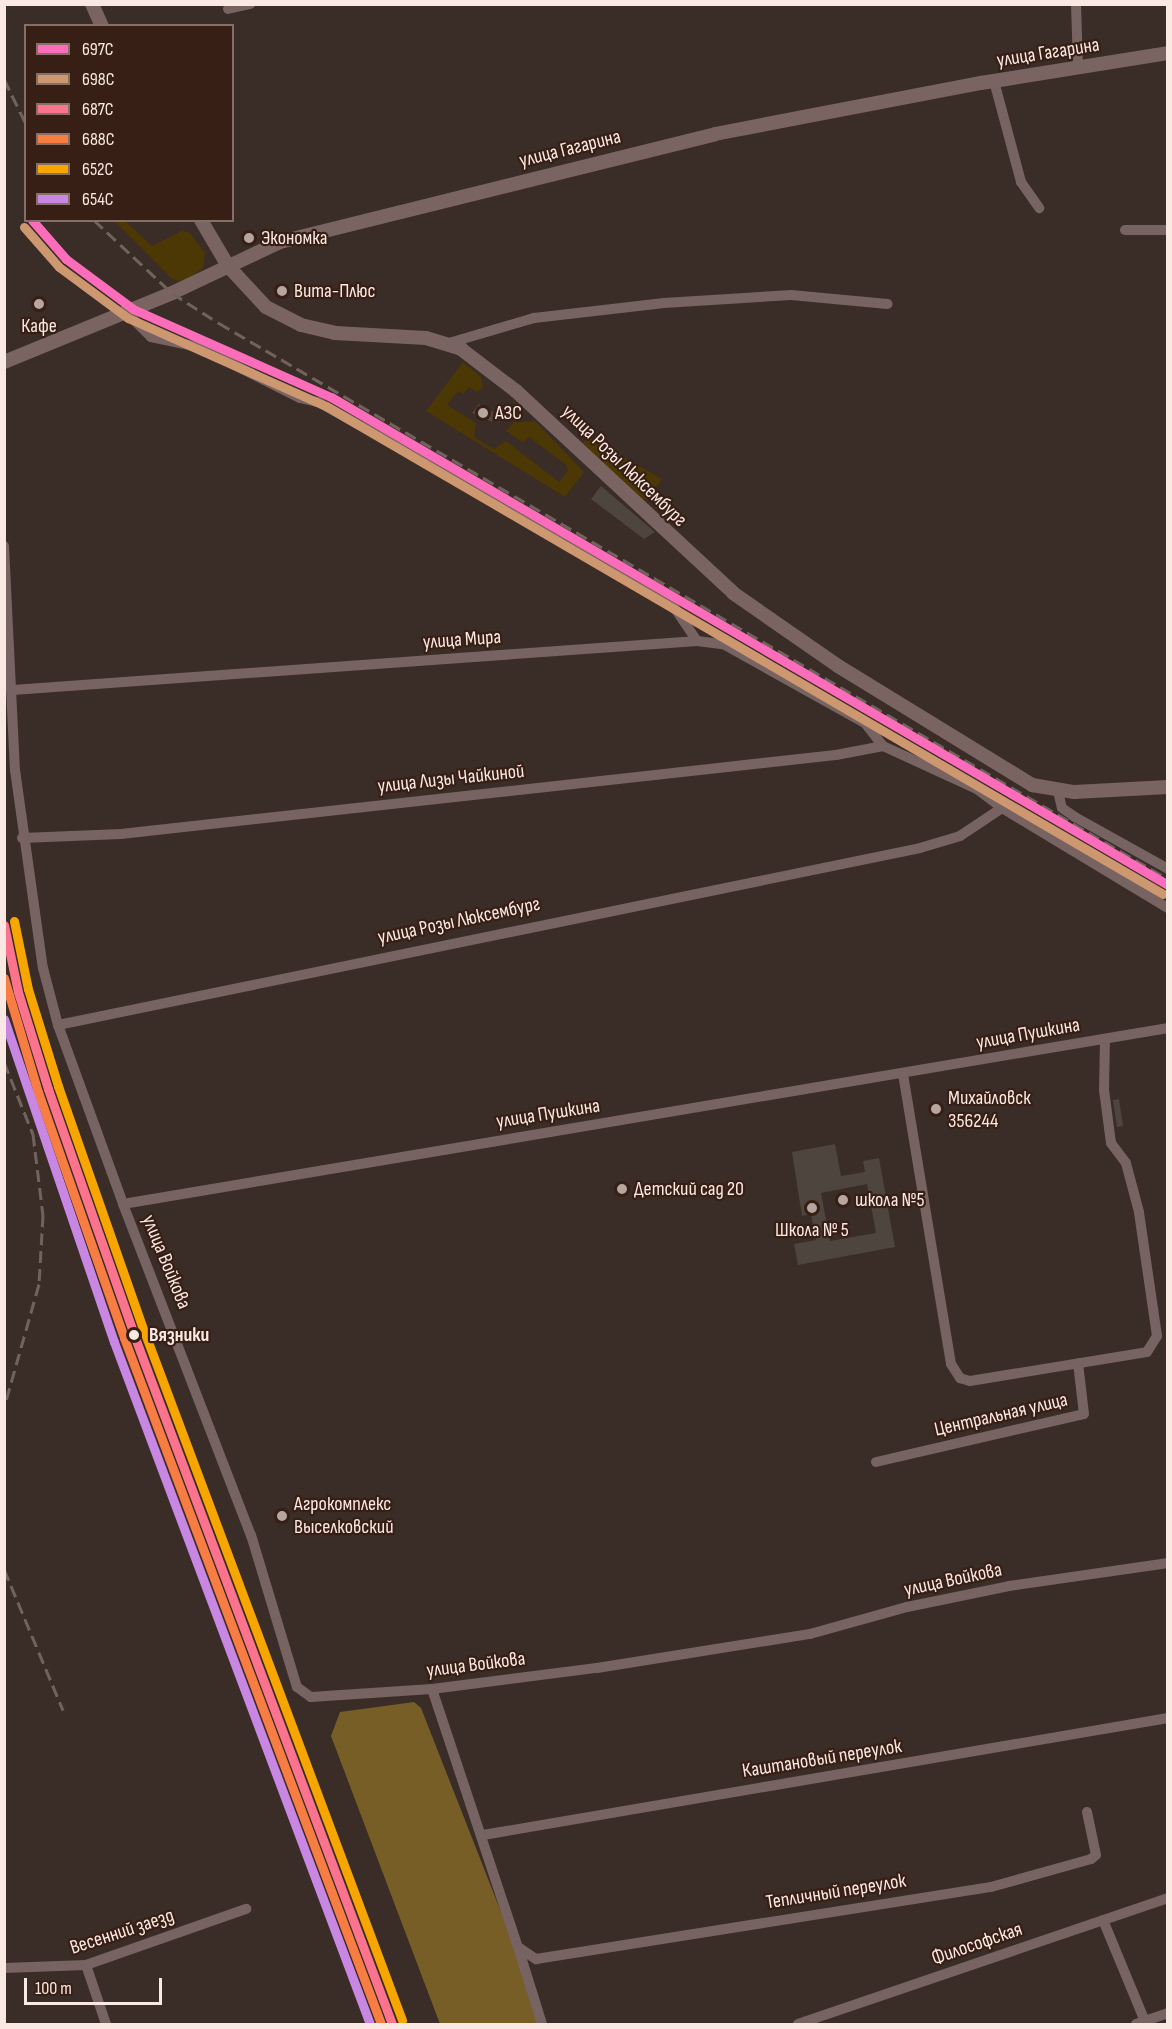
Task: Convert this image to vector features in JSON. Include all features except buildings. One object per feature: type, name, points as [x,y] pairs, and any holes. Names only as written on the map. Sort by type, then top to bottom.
[{"type":"main road","points":[[92,4],[101,24]]},
{"type":"main road","name":"улица Гагарина","points":[[4,362],[126,312],[280,242],[588,164],[824,112],[1167,53]]},
{"type":"main road","points":[[202,222],[228,266],[266,307],[302,325],[335,333],[449,343]]},
{"type":"main road","name":"улица Розы Люксембург","points":[[449,343],[516,390],[733,593],[838,666],[1032,785],[1058,791],[1167,788]]},
{"type":"street","points":[[228,9],[250,4]]},
{"type":"street","points":[[1076,4],[1078,67]]},
{"type":"street","points":[[994,81],[1021,182],[1038,208]]},
{"type":"street","points":[[1125,230],[1167,230]]},
{"type":"street","points":[[449,343],[534,318],[664,303],[791,295],[888,304]]},
{"type":"street","points":[[126,312],[151,337],[199,347],[300,398],[318,402],[530,520],[674,607],[697,641]]},
{"type":"street","points":[[4,546],[22,838],[43,968],[58,1025],[123,1204]]},
{"type":"street","name":"улица Мира","points":[[13,690],[697,641],[723,644],[865,723],[883,746]]},
{"type":"street","points":[[883,746],[977,789],[1002,808],[1167,908]]},
{"type":"street","name":"улица Лизы Чайкиной","points":[[22,838],[133,832],[883,746]]},
{"type":"street","points":[[1058,791],[1062,808],[1167,869]]},
{"type":"street","name":"улица Розы Люксембург","points":[[58,1025],[920,848],[960,836],[1002,808]]},
{"type":"street","name":"улица Пушкина","points":[[123,1204],[1167,1028]]},
{"type":"street","points":[[903,1074],[955,1371],[970,1381],[1147,1352],[1156,1336],[1139,1212],[1126,1162],[1112,1143],[1104,1090],[1105,1040]]},
{"type":"street","name":"улица Войкова","points":[[123,1204],[251,1535],[297,1687],[311,1697],[432,1689],[810,1634],[907,1607],[1009,1586],[1167,1563]]},
{"type":"street","name":"Центральная улица","points":[[876,1462],[1084,1414],[1078,1363]]},
{"type":"street","points":[[432,1689],[483,1835],[542,2025]]},
{"type":"street","name":"Каштановый переулок","points":[[483,1835],[1167,1718]]},
{"type":"street","name":"Тепличный переулок","points":[[519,1947],[536,1959],[991,1887],[1091,1859],[1096,1855],[1088,1812]]},
{"type":"street","name":"Философская","points":[[798,2025],[1167,1898]]},
{"type":"street","name":"Весенний заезд","points":[[4,1968],[86,1965],[246,1909]]},
{"type":"street","points":[[1103,1920],[1142,2023],[1167,2013]]},
{"type":"street","points":[[86,1965],[106,2025]]},
{"type":"shaded area","points":[[115,222],[126,222],[152,246],[182,231],[189,232],[205,253],[203,268],[183,282],[172,279]]},
{"type":"shaded area","points":[[463,362],[481,377],[483,387],[478,392],[469,387],[463,394],[458,391],[447,405],[476,423],[474,437],[494,449],[506,441],[559,482],[568,470],[565,464],[529,437],[523,442],[506,431],[514,422],[535,421],[584,472],[565,497],[426,411]]},
{"type":"shaded area","points":[[588,437],[662,479],[648,499],[639,499],[583,443]]},
{"type":"shaded area","points":[[414,1702],[421,1708],[545,2024],[440,2024],[331,1736],[340,1712]]},
{"type":"railway","points":[[4,79],[24,120]]},
{"type":"railway","points":[[96,222],[172,293],[219,323],[1168,879]]},
{"type":"railway","points":[[4,1062],[33,1134],[43,1215],[39,1284],[4,1408]]},
{"type":"railway","points":[[4,1569],[63,1710]]},
{"type":"transit line","name":"697С","points":[[34,222],[66,259],[133,309],[331,397],[1168,885]]},
{"type":"transit line","name":"698С","points":[[24,227],[59,267],[128,318],[326,406],[1163,894]]},
{"type":"transit line","name":"652С","points":[[14,921],[28,989],[58,1086],[144,1331],[402,2020]]},
{"type":"transit line","name":"687С","points":[[4,925],[18,992],[48,1089],[134,1335],[392,2024]]},
{"type":"transit line","name":"688С","points":[[4,978],[38,1092],[124,1338],[381,2024]]},
{"type":"transit line","name":"654С","points":[[4,1019],[114,1342],[370,2024]]},
{"type":"place","name":"Экономка","points":[[249,238]]},
{"type":"place","name":"Вита-Плюс","points":[[282,291]]},
{"type":"place","name":"Кафе","points":[[39,304]]},
{"type":"place","name":"АЗС","points":[[483,413]]},
{"type":"place","name":"Михайловск 356244","points":[[936,1109]]},
{"type":"place","name":"Детский сад 20","points":[[622,1189]]},
{"type":"place","name":"школа №5","points":[[843,1200]]},
{"type":"place","name":"Школа № 5","points":[[812,1208]]},
{"type":"place","name":"Вязники","points":[[134,1335]]},
{"type":"place","name":"Агрокомплекс Выселковский","points":[[282,1516]]}]
